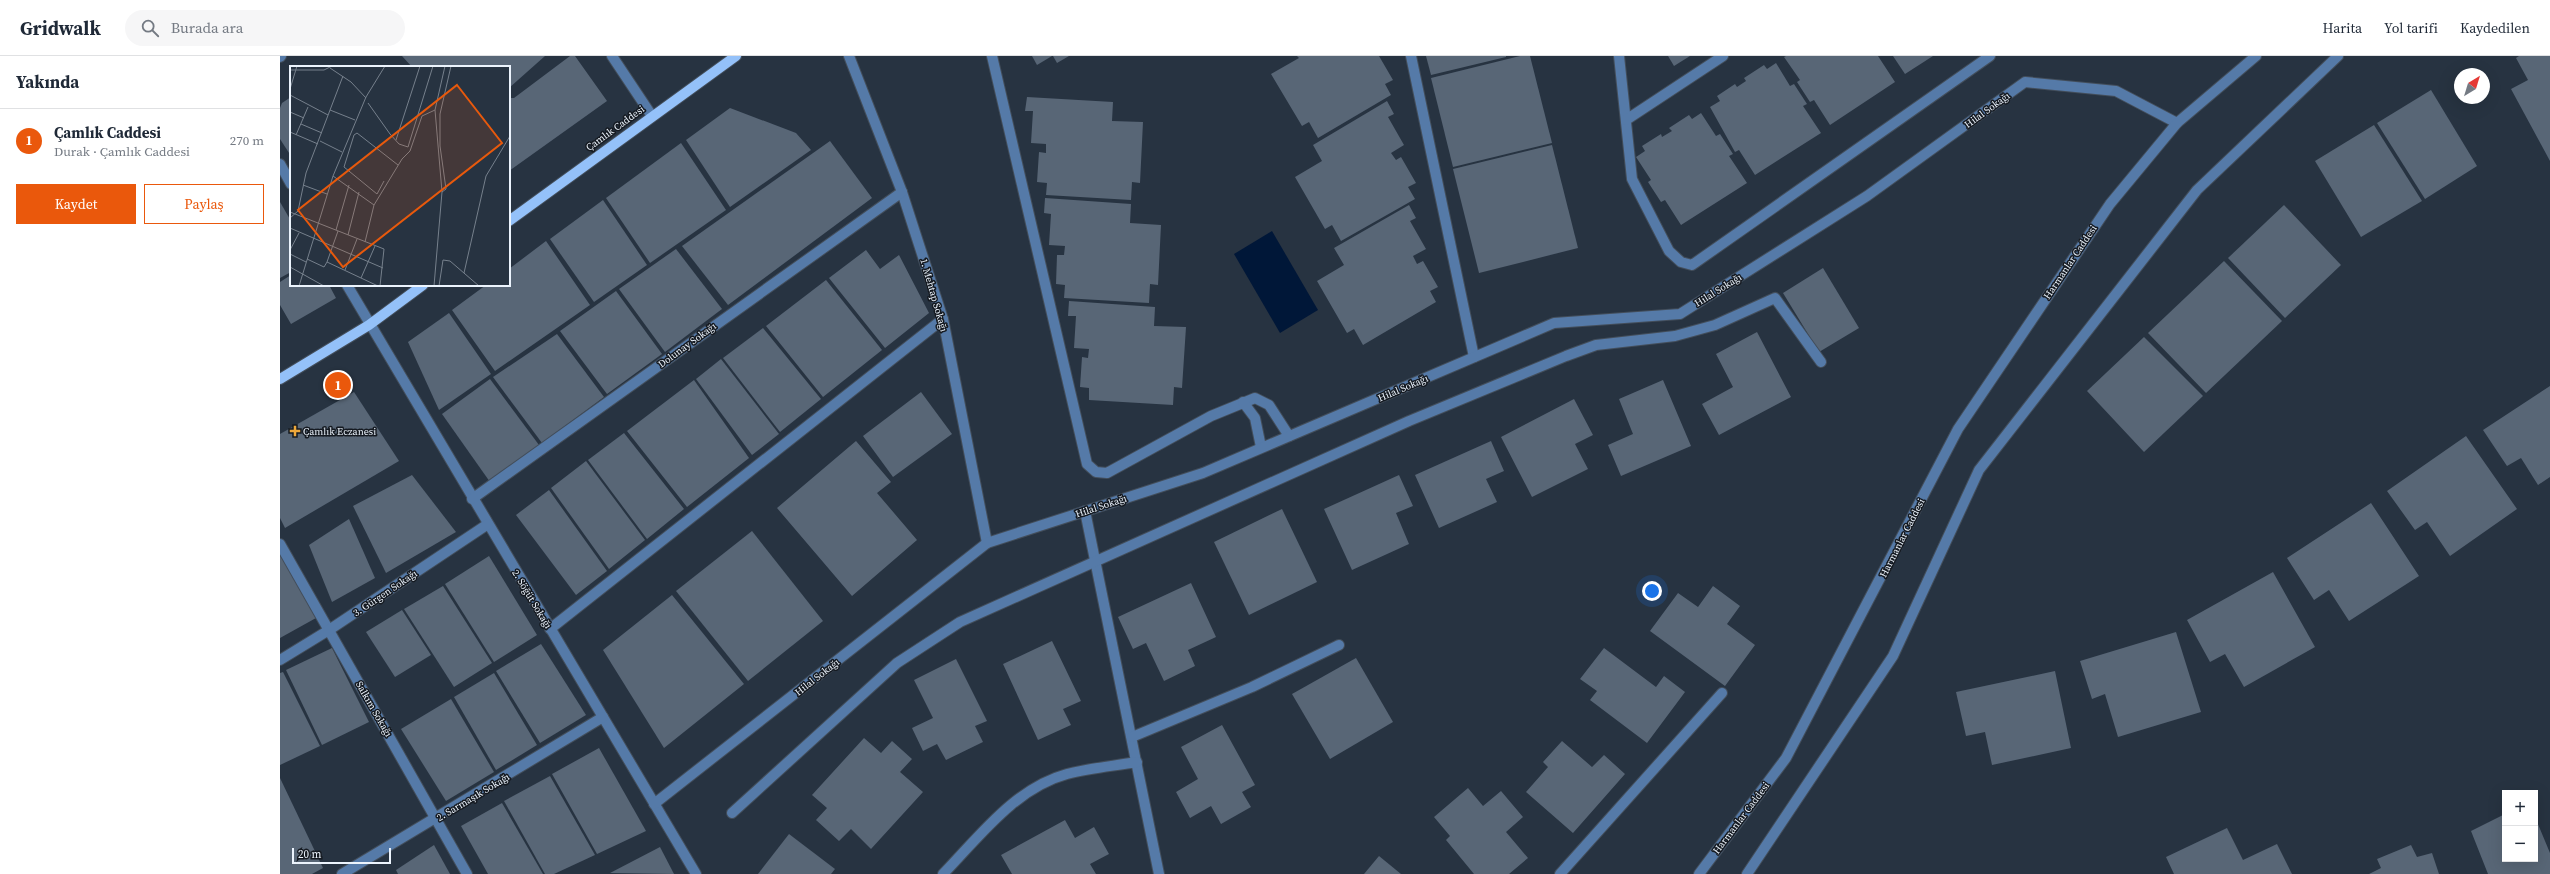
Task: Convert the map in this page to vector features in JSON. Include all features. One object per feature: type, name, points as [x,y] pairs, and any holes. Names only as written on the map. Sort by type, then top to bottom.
[{"type":"main road","name":"Çamlık Caddesi","points":[[510,220],[736,56]]},
{"type":"main road","points":[[280,379],[369,325],[422,286]]},
{"type":"street","points":[[612,56],[652,116]]},
{"type":"street","name":"1. Mehtap Sokağı","points":[[849,56],[902,192],[943,318],[987,543]]},
{"type":"street","points":[[992,56],[1087,464],[1096,472],[1107,473],[1211,416],[1255,398],[1269,404],[1289,436]]},
{"type":"street","points":[[1411,56],[1474,357]]},
{"type":"street","points":[[1619,56],[1632,179],[1669,250],[1682,262],[1692,265],[1990,56]]},
{"type":"street","points":[[1626,120],[1723,56]]},
{"type":"street","name":"Harmanlar Caddesi","points":[[1699,874],[1786,758],[1958,428],[2110,204],[2177,123],[2256,56]]},
{"type":"street","points":[[1747,874],[1894,656],[1979,470],[2197,190],[2338,56]]},
{"type":"street","name":"Hilal Sokağı","points":[[654,804],[987,543],[1203,473],[1554,323],[1680,314],[1867,196],[2025,82],[2116,91],[2177,123]]},
{"type":"street","points":[[280,164],[290,182]]},
{"type":"street","name":"Dolunay Sokağı","points":[[472,499],[902,192]]},
{"type":"street","name":"2. Söğüt Sokağı","points":[[348,286],[472,499],[696,874]]},
{"type":"street","points":[[732,813],[896,663],[916,648],[982,611],[1409,421],[1596,345],[1675,336],[1715,325],[1775,298],[1821,362]]},
{"type":"street","points":[[550,629],[943,318]]},
{"type":"street","points":[[1243,402],[1255,418],[1261,447]]},
{"type":"street","points":[[1085,511],[1160,874]]},
{"type":"street","name":"3. Gürgen Sokağı","points":[[280,660],[329,630],[488,524]]},
{"type":"street","name":"Salkım Sokağı","points":[[280,544],[468,874]]},
{"type":"street","points":[[1132,737],[1252,687],[1339,645]]},
{"type":"street","points":[[1560,874],[1722,693]]},
{"type":"street","name":"2. Sarmaşık Sokağı","points":[[342,874],[436,819],[602,717]]},
{"type":"street","points":[[943,874],[1003,812],[1036,787],[1068,774],[1137,762]]},
{"type":"water","points":[[1272,231],[1318,310],[1280,333],[1234,254]]},
{"type":"building","points":[[402,56],[545,56],[510,87],[510,66],[411,66]]},
{"type":"building","points":[[570,56],[575,56],[607,101],[510,170],[510,98],[514,98]]},
{"type":"building","points":[[1032,56],[1052,56],[1037,65]]},
{"type":"building","points":[[1053,56],[1069,56],[1057,63]]},
{"type":"building","points":[[1297,56],[1379,56],[1393,80],[1385,84],[1391,95],[1318,138],[1309,122],[1302,126],[1271,74],[1299,58]]},
{"type":"building","points":[[1426,56],[1506,56],[1506,57],[1431,75]]},
{"type":"building","points":[[1520,56],[1530,56],[1552,143],[1453,167],[1431,78]]},
{"type":"building","points":[[1668,56],[1690,56],[1674,66]]},
{"type":"building","points":[[1878,56],[1895,82],[1830,125],[1814,100],[1810,102],[1797,82],[1800,80],[1784,57]]},
{"type":"building","points":[[1893,56],[1933,56],[1905,74]]},
{"type":"building","points":[[2519,56],[2550,56],[2550,161],[2511,89],[2528,80],[2516,58]]},
{"type":"building","points":[[1776,63],[1790,86],[1794,84],[1807,104],[1803,106],[1821,133],[1755,175],[1739,150],[1735,152],[1710,107],[1720,101],[1717,96],[1735,84],[1737,87],[1746,81],[1744,78],[1764,65],[1767,69]]},
{"type":"building","points":[[2431,90],[2477,166],[2425,199],[2377,123]]},
{"type":"building","points":[[1027,97],[1113,102],[1112,121],[1143,122],[1140,183],[1132,182],[1131,200],[1046,195],[1047,183],[1037,182],[1039,152],[1046,153],[1046,144],[1031,143],[1033,111],[1025,111]]},
{"type":"building","points":[[290,98],[290,154],[280,139],[280,108],[282,103]]},
{"type":"building","points":[[1387,101],[1394,114],[1388,117],[1404,145],[1391,153],[1396,160],[1401,157],[1416,183],[1408,187],[1415,199],[1341,241],[1332,225],[1325,229],[1295,177],[1322,161],[1313,145]]},
{"type":"building","points":[[730,108],[796,133],[811,150],[730,207],[686,140]]},
{"type":"building","points":[[1701,113],[1716,136],[1720,134],[1733,154],[1729,156],[1747,183],[1681,225],[1665,200],[1661,202],[1648,182],[1651,180],[1636,157],[1645,151],[1642,146],[1661,134],[1662,137],[1672,131],[1669,128],[1689,115],[1692,119]]},
{"type":"building","points":[[2374,125],[2422,201],[2361,237],[2315,161]]},
{"type":"building","points":[[830,141],[872,198],[728,305],[682,246]]},
{"type":"building","points":[[681,143],[726,210],[650,263],[606,198]]},
{"type":"building","points":[[1552,145],[1578,248],[1479,273],[1453,169]]},
{"type":"building","points":[[1045,198],[1131,204],[1130,223],[1161,225],[1158,285],[1150,284],[1149,303],[1064,298],[1065,285],[1056,284],[1057,255],[1064,255],[1065,246],[1049,245],[1051,214],[1044,213]]},
{"type":"building","points":[[603,200],[647,265],[594,302],[550,239]]},
{"type":"building","points":[[280,202],[290,219],[290,273],[280,278]]},
{"type":"building","points":[[1409,205],[1416,218],[1410,221],[1426,249],[1413,256],[1417,264],[1423,261],[1438,287],[1430,291],[1436,302],[1363,345],[1354,329],[1347,333],[1317,281],[1344,265],[1334,248]]},
{"type":"building","points":[[2284,205],[2341,265],[2285,318],[2228,258]]},
{"type":"building","points":[[546,241],[590,305],[495,371],[452,310],[485,286],[510,286],[510,268]]},
{"type":"building","points":[[676,249],[722,309],[665,352],[619,289]]},
{"type":"building","points":[[866,250],[880,269],[899,255],[929,313],[885,348],[829,278]]},
{"type":"building","points":[[2224,261],[2282,321],[2206,393],[2148,333]]},
{"type":"building","points":[[1823,268],[1859,328],[1819,352],[1783,293]]},
{"type":"building","points":[[290,276],[290,286],[330,286],[336,298],[291,324],[280,305],[280,282]]},
{"type":"building","points":[[826,280],[882,350],[823,397],[766,326]]},
{"type":"building","points":[[616,291],[662,354],[607,394],[560,331]]},
{"type":"building","points":[[1069,301],[1155,307],[1154,326],[1186,327],[1182,388],[1174,387],[1173,405],[1089,400],[1089,388],[1080,387],[1082,357],[1088,358],[1089,349],[1074,348],[1076,316],[1068,316]]},
{"type":"building","points":[[449,313],[491,374],[439,410],[408,342]]},
{"type":"building","points":[[763,328],[821,399],[780,432],[723,358]]},
{"type":"building","points":[[1757,332],[1791,397],[1719,435],[1702,404],[1733,387],[1716,354]]},
{"type":"building","points":[[557,334],[604,397],[542,443],[493,377]]},
{"type":"building","points":[[2144,337],[2203,396],[2144,452],[2087,391]]},
{"type":"building","points":[[721,359],[779,434],[752,455],[696,379]]},
{"type":"building","points":[[490,379],[539,445],[490,482],[442,414]]},
{"type":"building","points":[[694,380],[749,458],[687,507],[627,431]]},
{"type":"building","points":[[1663,380],[1691,446],[1621,476],[1608,445],[1633,434],[1619,399]]},
{"type":"building","points":[[2550,386],[2550,477],[2538,485],[2521,458],[2507,466],[2483,430]]},
{"type":"building","points":[[354,392],[399,461],[285,528],[280,518],[280,434]]},
{"type":"building","points":[[921,392],[952,434],[893,477],[863,436]]},
{"type":"building","points":[[1574,399],[1593,435],[1575,444],[1588,469],[1532,497],[1501,437]]},
{"type":"building","points":[[624,433],[684,509],[647,539],[588,460]]},
{"type":"building","points":[[2466,436],[2517,509],[2450,556],[2427,522],[2415,530],[2387,491]]},
{"type":"building","points":[[856,441],[891,482],[877,493],[917,540],[852,596],[777,508]]},
{"type":"building","points":[[1491,441],[1504,471],[1486,479],[1497,502],[1439,528],[1415,475]]},
{"type":"building","points":[[586,461],[645,540],[609,569],[551,488]]},
{"type":"building","points":[[412,475],[456,532],[386,573],[353,506]]},
{"type":"building","points":[[1399,475],[1413,506],[1396,513],[1409,544],[1352,570],[1324,509]]},
{"type":"building","points":[[549,490],[607,571],[576,595],[516,515]]},
{"type":"building","points":[[2371,503],[2419,576],[2349,621],[2329,590],[2314,600],[2287,558]]},
{"type":"building","points":[[1282,509],[1317,582],[1249,615],[1214,542]]},
{"type":"building","points":[[349,519],[375,578],[332,602],[309,545]]},
{"type":"building","points":[[752,531],[823,621],[748,681],[676,591]]},
{"type":"building","points":[[280,554],[316,618],[280,638]]},
{"type":"building","points":[[489,556],[537,635],[494,662],[445,584]]},
{"type":"building","points":[[2273,572],[2315,647],[2244,687],[2225,654],[2210,662],[2187,620]]},
{"type":"building","points":[[1191,583],[1216,637],[1188,650],[1195,666],[1164,681],[1146,643],[1133,649],[1118,617]]},
{"type":"building","points":[[443,586],[492,663],[454,687],[404,609]]},
{"type":"building","points":[[1713,586],[1740,606],[1727,624],[1755,645],[1725,686],[1650,631],[1678,593],[1698,607]]},
{"type":"building","points":[[672,595],[744,684],[664,748],[603,650]]},
{"type":"building","points":[[402,610],[431,655],[395,677],[366,632]]},
{"type":"building","points":[[2176,632],[2201,712],[2118,737],[2105,694],[2092,699],[2080,661]]},
{"type":"building","points":[[1052,641],[1081,701],[1063,709],[1071,725],[1038,740],[1003,664]]},
{"type":"building","points":[[541,644],[586,715],[540,743],[496,671]]},
{"type":"building","points":[[332,648],[369,722],[322,745],[286,670]]},
{"type":"building","points":[[1604,648],[1656,687],[1664,676],[1685,692],[1647,743],[1590,700],[1597,691],[1580,679]]},
{"type":"building","points":[[1356,658],[1393,722],[1330,759],[1292,694]]},
{"type":"building","points":[[956,659],[987,721],[975,726],[983,742],[946,760],[937,744],[923,751],[912,728],[933,718],[914,680]]},
{"type":"building","points":[[2055,671],[2071,748],[1992,765],[1985,732],[1966,736],[1956,692]]},
{"type":"building","points":[[283,672],[320,746],[280,765],[280,673]]},
{"type":"building","points":[[494,673],[537,745],[496,770],[454,697]]},
{"type":"building","points":[[451,699],[494,772],[446,801],[401,729]]},
{"type":"building","points":[[1222,725],[1255,785],[1242,792],[1251,807],[1221,824],[1211,806],[1190,818],[1176,792],[1198,779],[1181,747]]},
{"type":"building","points":[[864,738],[881,753],[892,741],[912,759],[900,772],[923,792],[871,849],[851,829],[839,841],[816,820],[827,808],[812,795]]},
{"type":"building","points":[[1562,741],[1592,767],[1604,755],[1625,774],[1573,833],[1526,792],[1548,767],[1543,762]]},
{"type":"building","points":[[599,748],[646,831],[597,854],[552,774]]},
{"type":"building","points":[[550,776],[595,855],[554,874],[545,874],[504,801]]},
{"type":"building","points":[[280,778],[323,868],[312,874],[280,874]]},
{"type":"building","points":[[1468,788],[1483,806],[1501,791],[1523,817],[1506,832],[1528,858],[1509,874],[1474,874],[1446,840],[1450,836],[1434,817]]},
{"type":"building","points":[[502,803],[543,874],[488,874],[461,826]]},
{"type":"building","points":[[2502,816],[2502,862],[2538,862],[2538,824],[2550,853],[2550,874],[2488,874],[2471,831]]},
{"type":"building","points":[[1065,820],[1075,838],[1094,827],[1109,854],[1090,864],[1096,874],[1012,874],[1001,855]]},
{"type":"building","points":[[2227,828],[2243,860],[2277,844],[2292,874],[2174,874],[2166,857]]},
{"type":"building","points":[[789,834],[835,869],[831,874],[758,874]]},
{"type":"building","points":[[434,845],[450,874],[398,874],[396,870]]},
{"type":"building","points":[[2411,845],[2417,857],[2432,853],[2439,874],[2369,874],[2381,868],[2377,859]]},
{"type":"building","points":[[660,847],[674,874],[610,873]]},
{"type":"building","points":[[1379,856],[1401,874],[1364,874]]},
{"type":"place","name":"Çamlık Caddesi","points":[[338,385]]},
{"type":"place","name":"Çamlık Eczanesi","points":[[295,431]]}]
